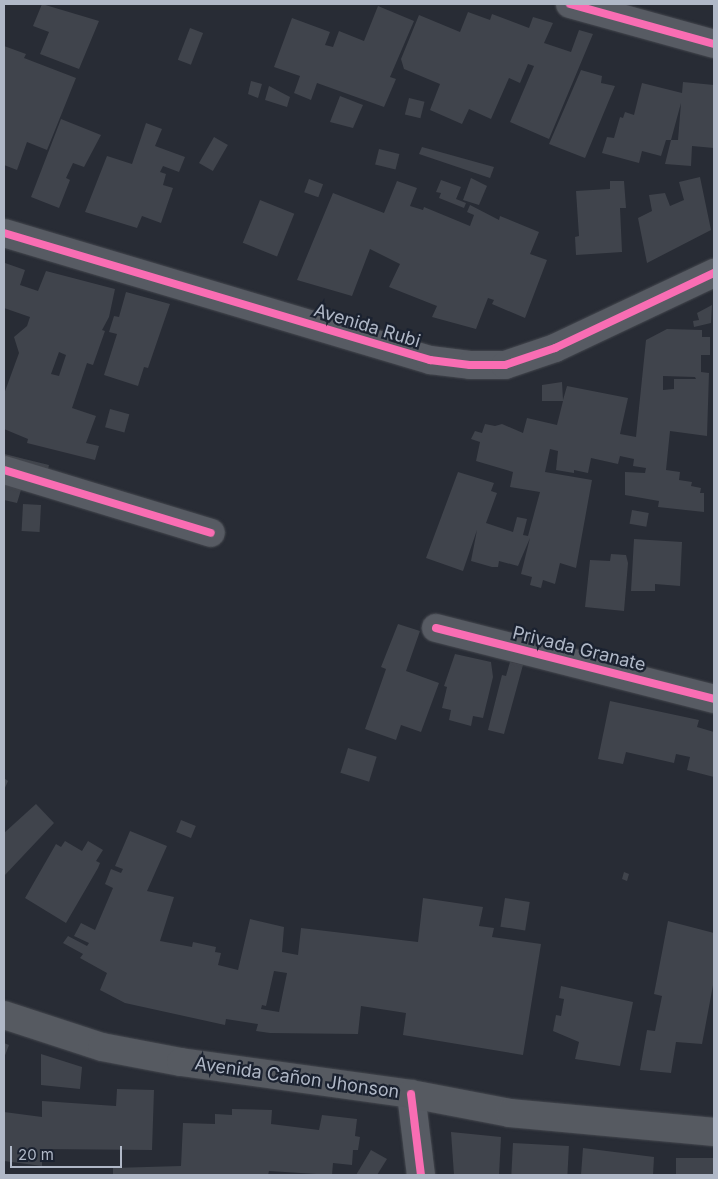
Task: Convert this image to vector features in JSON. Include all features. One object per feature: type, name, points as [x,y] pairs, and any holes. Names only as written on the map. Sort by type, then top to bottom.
[{"type":"main road","name":"Avenida Cañon Jhonson","points":[[4,1015],[102,1047],[181,1062],[411,1094],[510,1113],[714,1132]]},
{"type":"street","points":[[570,4],[714,44]]},
{"type":"street","name":"Avenida Rubi","points":[[4,233],[430,360],[470,365],[505,365],[555,348],[714,273]]},
{"type":"street","points":[[4,470],[211,533]]},
{"type":"street","name":"Privada Granate","points":[[436,628],[714,699]]},
{"type":"street","points":[[411,1094],[421,1175]]},
{"type":"building","points":[[42,4],[99,21],[79,69],[40,54],[49,32],[33,26]]},
{"type":"building","points":[[378,6],[414,21],[390,77],[396,79],[384,107],[317,83],[311,100],[294,93],[300,76],[274,67],[292,18],[330,32],[325,45],[333,47],[339,31],[364,41]]},
{"type":"building","points":[[468,12],[490,20],[492,14],[529,28],[533,17],[553,23],[544,43],[571,52],[579,30],[593,34],[549,139],[510,122],[534,66],[528,64],[520,83],[509,78],[491,119],[469,109],[462,124],[430,110],[440,84],[404,69],[401,59],[419,15],[460,32]]},
{"type":"building","points":[[190,28],[203,33],[191,65],[178,60]]},
{"type":"building","points":[[4,46],[26,54],[24,58],[76,78],[47,150],[27,142],[17,170],[4,165]]},
{"type":"building","points":[[581,70],[602,76],[601,83],[615,86],[585,158],[549,144]]},
{"type":"building","points":[[251,81],[262,84],[258,98],[248,94]]},
{"type":"building","points":[[683,82],[714,85],[714,148],[692,146],[691,166],[665,164],[671,140],[666,140],[661,156],[642,151],[639,163],[602,153],[607,137],[614,138],[620,117],[623,118],[625,112],[634,115],[642,83],[682,93]],"holes":[[[681,103],[678,140],[671,140]]]},
{"type":"building","points":[[269,86],[290,97],[287,107],[265,100]]},
{"type":"building","points":[[340,96],[363,105],[353,128],[330,122]]},
{"type":"building","points":[[409,98],[425,102],[420,118],[405,114]]},
{"type":"building","points":[[61,119],[101,135],[84,167],[73,163],[66,178],[70,180],[59,208],[31,197]]},
{"type":"building","points":[[146,123],[162,129],[155,146],[185,157],[179,172],[163,166],[160,172],[166,174],[163,185],[173,188],[161,223],[142,216],[137,228],[85,212],[107,156],[132,164]]},
{"type":"building","points":[[214,137],[228,145],[213,171],[199,163]]},
{"type":"building","points":[[422,147],[494,167],[490,178],[419,154]]},
{"type":"building","points":[[379,149],[399,154],[396,170],[375,165]]},
{"type":"building","points":[[700,177],[711,230],[647,263],[638,218],[652,211],[649,195],[665,193],[670,206],[684,200],[679,182]]},
{"type":"building","points":[[471,178],[487,186],[479,205],[463,200]]},
{"type":"building","points":[[309,179],[323,184],[318,197],[304,192]]},
{"type":"building","points":[[441,180],[461,187],[456,199],[466,203],[464,208],[439,198],[441,193],[436,192]]},
{"type":"building","points":[[397,181],[417,188],[410,206],[423,210],[424,207],[470,226],[474,215],[467,212],[470,205],[499,220],[500,216],[539,232],[530,254],[547,260],[525,318],[492,304],[494,300],[488,298],[476,329],[432,317],[437,306],[389,287],[400,264],[370,249],[352,296],[297,280],[333,193],[384,213]]},
{"type":"building","points":[[610,181],[624,181],[626,208],[620,208],[622,252],[576,255],[575,237],[579,236],[576,191],[610,189]]},
{"type":"building","points":[[260,200],[294,214],[277,257],[243,243]]},
{"type":"building","points":[[5,263],[25,270],[20,285],[38,291],[46,271],[115,289],[109,317],[102,330],[105,331],[93,365],[87,363],[72,408],[96,416],[86,443],[99,446],[95,460],[27,443],[28,439],[4,429],[4,394],[19,353],[14,337],[27,326],[30,317],[4,308]],"holes":[[[59,352],[66,355],[59,376],[51,374]]]},
{"type":"building","points":[[126,292],[170,304],[148,368],[144,367],[138,386],[104,375],[117,334],[109,332],[114,316],[119,317]]},
{"type":"building","points":[[712,305],[711,323],[694,327],[693,321],[699,320],[697,313]]},
{"type":"building","points":[[667,329],[702,330],[702,337],[710,337],[710,355],[701,355],[701,372],[709,373],[707,436],[670,431],[666,470],[680,472],[679,480],[692,482],[691,486],[701,488],[700,493],[704,493],[704,512],[658,507],[659,501],[625,495],[625,472],[645,473],[646,468],[633,466],[634,459],[620,456],[618,464],[591,458],[588,473],[574,470],[574,473],[556,470],[558,451],[550,449],[545,472],[592,480],[576,568],[560,563],[555,584],[543,580],[541,588],[530,585],[532,577],[521,574],[530,538],[518,566],[499,561],[498,567],[492,567],[471,561],[477,530],[463,571],[426,558],[458,472],[494,483],[491,491],[497,493],[486,523],[513,532],[517,517],[527,519],[523,535],[528,536],[540,492],[510,487],[513,472],[476,461],[480,442],[471,439],[475,431],[482,433],[485,424],[495,426],[502,424],[523,433],[527,418],[557,425],[563,401],[542,401],[542,385],[562,382],[563,400],[567,386],[628,398],[620,434],[636,437],[646,340]],"holes":[[[663,376],[695,377],[696,379],[674,379],[674,389],[663,390]]]},
{"type":"building","points":[[110,409],[129,414],[124,433],[105,427]]},
{"type":"building","points":[[4,454],[49,465],[46,478],[29,492],[21,490],[17,503],[4,500]]},
{"type":"building","points":[[23,504],[41,505],[40,532],[22,531]]},
{"type":"building","points":[[632,510],[649,513],[646,527],[630,524]]},
{"type":"building","points":[[634,539],[682,542],[680,586],[655,584],[655,591],[631,591]]},
{"type":"building","points":[[611,554],[626,555],[628,563],[624,611],[585,607],[590,560],[610,561]]},
{"type":"building","points":[[398,624],[420,631],[406,671],[439,683],[421,732],[401,725],[396,740],[365,729],[386,669],[381,667]]},
{"type":"building","points":[[455,654],[491,662],[493,677],[483,718],[473,716],[471,726],[449,720],[451,710],[442,708],[447,687],[444,686]]},
{"type":"building","points":[[510,662],[523,665],[504,734],[488,730],[502,675],[506,676]]},
{"type":"building","points":[[610,701],[699,720],[697,727],[714,732],[714,777],[687,770],[690,757],[676,754],[674,763],[626,752],[623,764],[598,759]]},
{"type":"building","points":[[348,748],[377,757],[369,782],[340,773]]},
{"type":"building","points":[[4,778],[8,781],[4,790]]},
{"type":"building","points":[[36,804],[54,823],[4,876],[4,833]]},
{"type":"building","points":[[181,820],[196,826],[191,838],[176,832]]},
{"type":"building","points":[[130,831],[167,846],[147,891],[174,897],[160,941],[192,947],[193,942],[216,947],[215,952],[221,953],[218,965],[238,970],[250,919],[284,927],[282,952],[298,955],[301,928],[418,942],[423,898],[483,907],[479,926],[494,928],[492,937],[541,944],[523,1055],[403,1035],[406,1013],[361,1006],[358,1034],[270,1033],[256,1031],[258,1024],[226,1019],[225,1025],[125,1003],[100,990],[107,973],[80,958],[83,954],[63,943],[68,936],[87,946],[89,943],[74,936],[81,923],[95,930],[113,888],[105,884],[111,869],[121,873],[123,869],[115,866]],"holes":[[[274,971],[287,973],[279,1012],[261,1009],[262,1005],[266,1006]]]},
{"type":"building","points":[[65,841],[82,851],[88,841],[103,850],[96,861],[100,863],[98,868],[66,923],[25,898],[56,844],[61,847]]},
{"type":"building","points":[[624,872],[629,874],[627,881],[622,879]]},
{"type":"building","points":[[505,898],[530,902],[525,931],[500,927]]},
{"type":"building","points":[[668,921],[714,933],[714,980],[702,1044],[676,1042],[671,1073],[640,1070],[647,1030],[655,1031],[662,996],[654,994]]},
{"type":"building","points":[[561,986],[633,1002],[620,1066],[575,1059],[579,1042],[553,1031],[556,1015],[561,1016],[564,999],[559,998]]},
{"type":"building","points":[[4,1043],[9,1045],[4,1058]]},
{"type":"building","points":[[41,1054],[82,1067],[80,1089],[41,1085]]},
{"type":"building","points":[[117,1089],[154,1090],[152,1150],[42,1149],[42,1166],[4,1161],[4,1112],[42,1117],[42,1101],[116,1106]]},
{"type":"building","points":[[232,1109],[272,1110],[271,1124],[319,1130],[322,1115],[357,1119],[355,1136],[360,1137],[358,1150],[353,1150],[352,1165],[333,1163],[332,1175],[269,1171],[268,1175],[113,1175],[113,1168],[181,1166],[183,1123],[215,1124],[215,1114],[232,1115]]},
{"type":"building","points":[[451,1132],[501,1137],[499,1175],[454,1175]]},
{"type":"building","points":[[513,1143],[569,1146],[567,1175],[511,1175]]},
{"type":"building","points":[[583,1148],[654,1157],[653,1175],[581,1175]]},
{"type":"building","points":[[371,1150],[387,1159],[377,1175],[356,1175]]},
{"type":"building","points":[[676,1158],[714,1158],[714,1175],[676,1175]]},
{"type":"cycle path","points":[[570,4],[714,44]]},
{"type":"cycle path","points":[[4,233],[430,360],[470,365],[505,365],[555,348],[714,273]]},
{"type":"cycle path","points":[[4,470],[211,533]]},
{"type":"cycle path","points":[[436,628],[714,699]]},
{"type":"cycle path","points":[[411,1094],[421,1175]]}]
